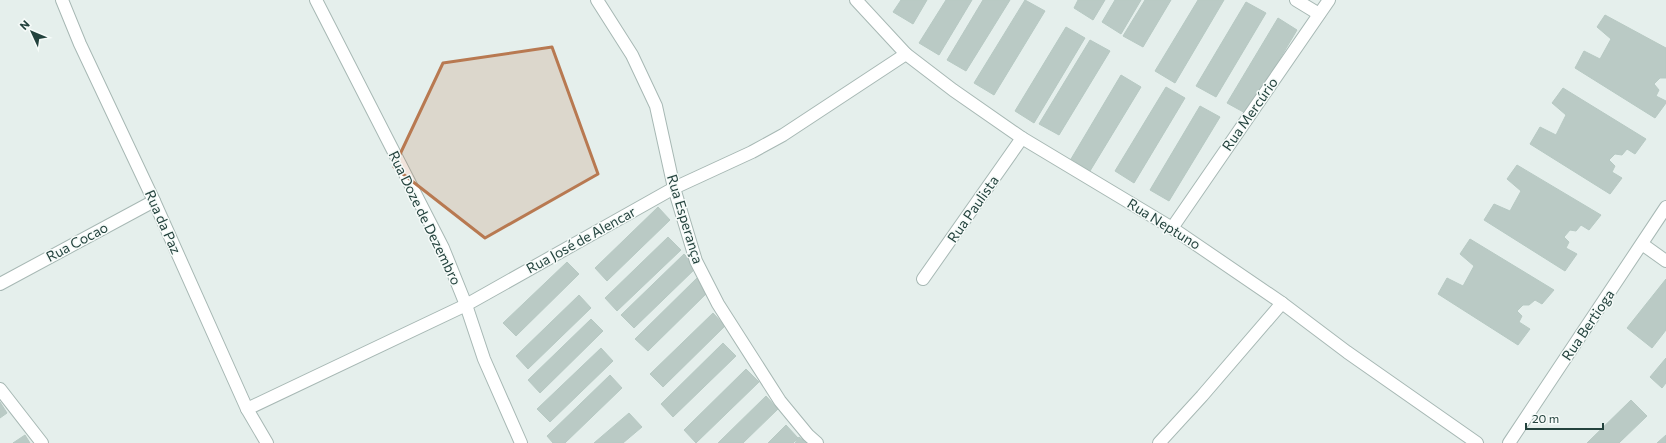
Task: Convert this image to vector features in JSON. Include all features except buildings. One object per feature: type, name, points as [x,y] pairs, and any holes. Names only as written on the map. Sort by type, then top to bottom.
[{"type":"street","name":"Rua da Paz","points":[[62,0],[80,44],[154,201],[247,409],[267,443]]},
{"type":"street","name":"Rua Doze de Dezembro","points":[[316,0],[443,248],[466,305],[484,359],[521,443]]},
{"type":"street","name":"Rua Esperança","points":[[598,0],[632,55],[656,106],[674,188],[696,261],[718,304],[780,401],[808,435],[817,443]]},
{"type":"street","name":"Rua Neptuno","points":[[856,0],[906,54],[953,90],[1022,138],[1172,228],[1282,303],[1347,352],[1477,443]]},
{"type":"street","points":[[1296,0],[1319,14]]},
{"type":"street","name":"Rua Mercúrio","points":[[1172,228],[1329,0]]},
{"type":"street","name":"Rua José de Alencar","points":[[247,409],[466,305],[674,188],[752,152],[783,135],[906,54]]},
{"type":"street","name":"Rua Paulista","points":[[923,279],[1022,138]]},
{"type":"street","name":"Rua Cocao","points":[[0,284],[154,201]]},
{"type":"street","name":"Rua Bertioga","points":[[1509,443],[1666,207]]},
{"type":"street","points":[[1642,244],[1666,261]]},
{"type":"street","points":[[1159,443],[1202,396],[1282,303]]},
{"type":"street","points":[[0,389],[42,443]]},
{"type":"highlighted area","points":[[552,47],[598,174],[485,238],[394,167],[443,63]]}]
